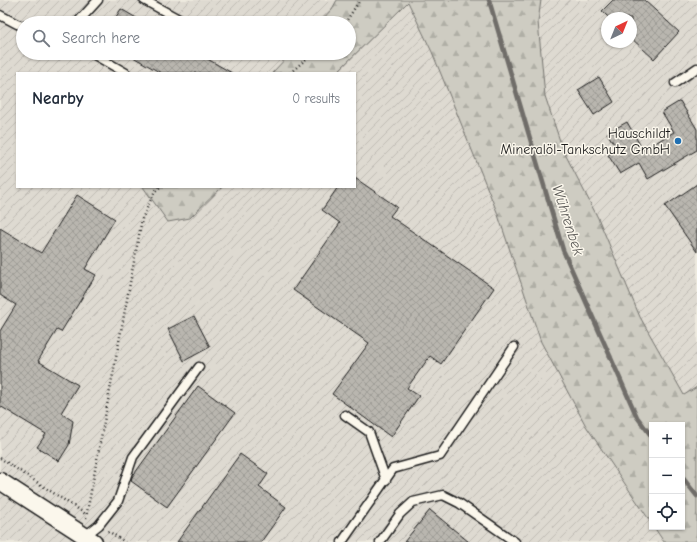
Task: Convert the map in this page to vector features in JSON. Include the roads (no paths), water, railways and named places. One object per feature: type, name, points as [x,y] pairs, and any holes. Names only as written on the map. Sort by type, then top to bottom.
[{"type":"street","points":[[0,481],[89,539]]},
{"type":"lane","points":[[83,16],[98,0]]},
{"type":"lane","points":[[144,0],[173,16]]},
{"type":"lane","points":[[0,14],[16,23]]},
{"type":"lane","points":[[104,60],[124,72]]},
{"type":"lane","points":[[675,83],[697,68]]},
{"type":"lane","points":[[342,542],[393,469],[440,456],[514,347]]},
{"type":"lane","points":[[89,539],[118,501],[133,457],[199,367]]},
{"type":"lane","points":[[345,415],[369,432],[386,480]]},
{"type":"lane","points":[[380,542],[400,514],[413,502],[443,495],[459,503],[515,542]]},
{"type":"waterway","name":"Wührenbek","points":[[489,0],[563,250],[637,417],[649,433]]},
{"type":"waterway","name":"Wührenbek","points":[[685,481],[697,496]]},
{"type":"place","name":"Hauschildt Mineralöl-Tankschutz GmbH","points":[[678,141]]}]
